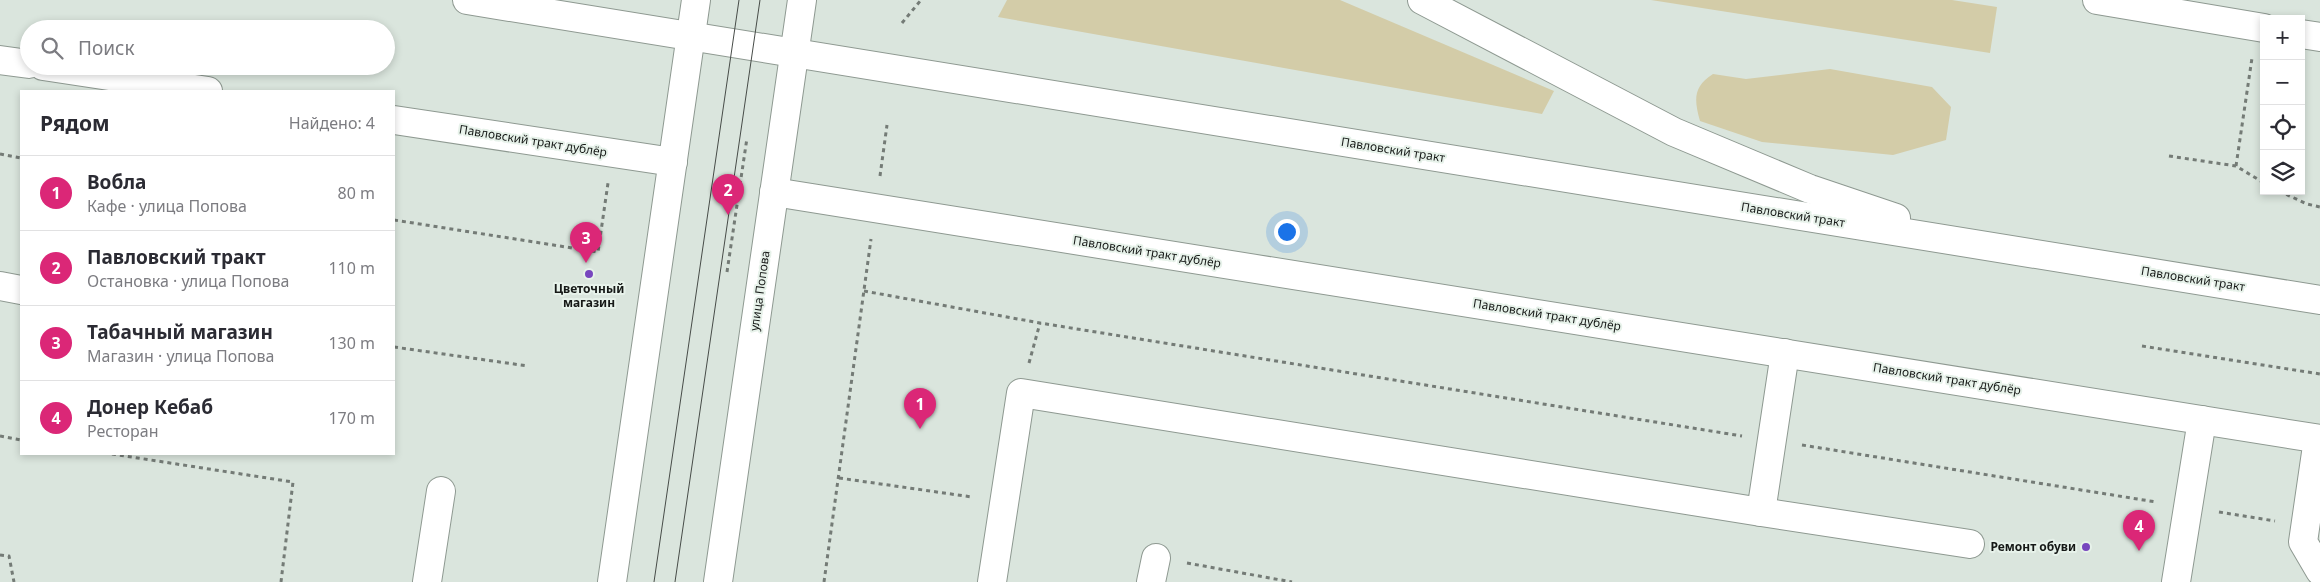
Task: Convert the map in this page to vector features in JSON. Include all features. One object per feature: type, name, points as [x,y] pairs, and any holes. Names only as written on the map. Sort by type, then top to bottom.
[{"type":"main road","name":"Павловский тракт","points":[[467,0],[2320,300]]},
{"type":"main road","points":[[612,582],[696,0]]},
{"type":"main road","name":"улица Попова","points":[[718,582],[802,0]]},
{"type":"main road","points":[[1422,0],[1674,132],[1810,189],[1976,244]]},
{"type":"main road","points":[[2102,0],[2258,38]]},
{"type":"main road","points":[[2305,35],[2320,37]]},
{"type":"main road","points":[[0,60],[20,63]]},
{"type":"main road","points":[[102,75],[201,90]]},
{"type":"main road","name":"Павловский тракт дублёр","points":[[395,120],[673,162]]},
{"type":"main road","name":"Павловский тракт дублёр","points":[[774,192],[2319,439]]},
{"type":"main road","points":[[0,286],[20,290]]},
{"type":"main road","points":[[1761,512],[1785,353]]},
{"type":"main road","points":[[992,582],[1021,393],[1970,544]]},
{"type":"main road","points":[[2176,582],[2202,420]]},
{"type":"main road","points":[[2319,439],[2303,542],[2320,571]]},
{"type":"main road","points":[[427,582],[440,491]]},
{"type":"path","points":[[902,23],[921,0]]},
{"type":"path","points":[[2236,166],[2258,38]]},
{"type":"path","points":[[824,582],[887,125]]},
{"type":"path","points":[[727,272],[747,138]]},
{"type":"path","points":[[395,220],[598,252],[612,153]]},
{"type":"path","points":[[0,154],[20,158]]},
{"type":"path","points":[[2169,156],[2236,166],[2260,181]]},
{"type":"path","points":[[2288,195],[2307,204],[2320,207]]},
{"type":"path","points":[[864,291],[1040,323],[2305,526]]},
{"type":"path","points":[[1021,393],[1040,323]]},
{"type":"path","points":[[2142,346],[2320,374]]},
{"type":"path","points":[[395,347],[528,366]]},
{"type":"path","points":[[0,436],[20,440]]},
{"type":"path","points":[[118,455],[293,482],[281,582]]},
{"type":"path","points":[[839,478],[1004,501]]},
{"type":"path","points":[[0,555],[9,556],[14,582]]},
{"type":"path","points":[[1154,570],[1292,582]]},
{"type":"shaded area","points":[[1007,0],[1340,0],[1554,91],[1542,114],[998,17]]},
{"type":"shaded area","points":[[1651,0],[1952,0],[1997,7],[1990,53]]},
{"type":"shaded area","points":[[1830,69],[1932,87],[1951,107],[1946,140],[1893,155],[1762,142],[1700,121],[1696,100],[1697,94],[1706,79],[1713,74],[1746,79]]},
{"type":"tram line","points":[[654,582],[739,0]]},
{"type":"tram line","points":[[675,582],[760,0]]},
{"type":"place","name":"Павловский тракт","points":[[728,215]]},
{"type":"place","name":"Табачный магазин","points":[[586,263]]},
{"type":"place","name":"Цветочный магазин","points":[[589,274]]},
{"type":"place","name":"Вобла","points":[[920,429]]},
{"type":"place","name":"Ремонт обуви","points":[[2086,547]]},
{"type":"place","name":"Донер Кебаб","points":[[2139,551]]}]
